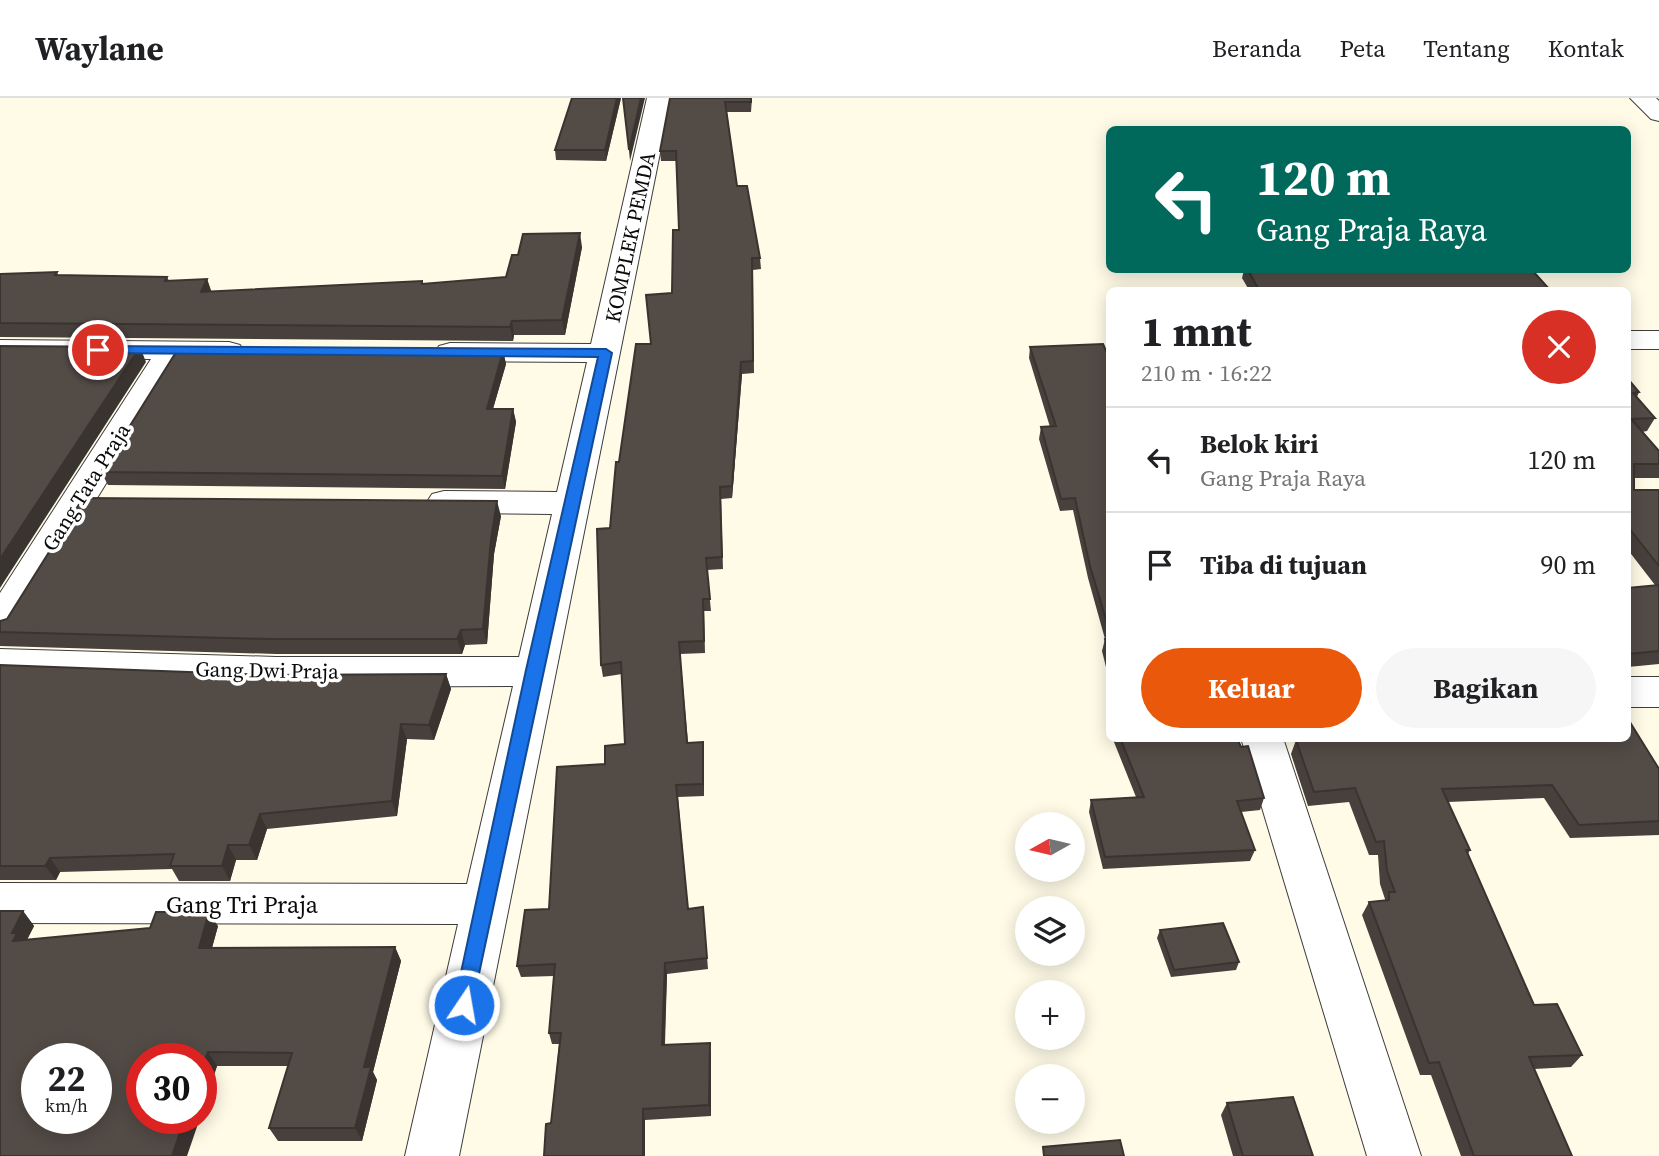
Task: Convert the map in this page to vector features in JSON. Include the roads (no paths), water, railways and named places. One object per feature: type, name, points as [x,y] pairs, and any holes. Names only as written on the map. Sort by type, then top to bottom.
[{"type":"street","name":"KOMPLEK PEMDA","points":[[432,1156],[534,670],[606,353],[659,98]]},
{"type":"street","points":[[1642,98],[1659,114]]},
{"type":"street","points":[[1631,340],[1659,340]]},
{"type":"street","points":[[0,349],[256,351]]},
{"type":"street","name":"Gang Tata Praja","points":[[0,623],[172,351]]},
{"type":"street","points":[[424,352],[606,353]]},
{"type":"street","points":[[78,499],[119,499]]},
{"type":"street","points":[[407,502],[571,503]]},
{"type":"street","name":"Gang Dwi Praja","points":[[0,663],[276,672],[534,670]]},
{"type":"street","points":[[1631,692],[1659,692]]},
{"type":"street","points":[[1263,742],[1394,1156]]},
{"type":"street","name":"Gang Tri Praja","points":[[0,903],[485,904]]}]
